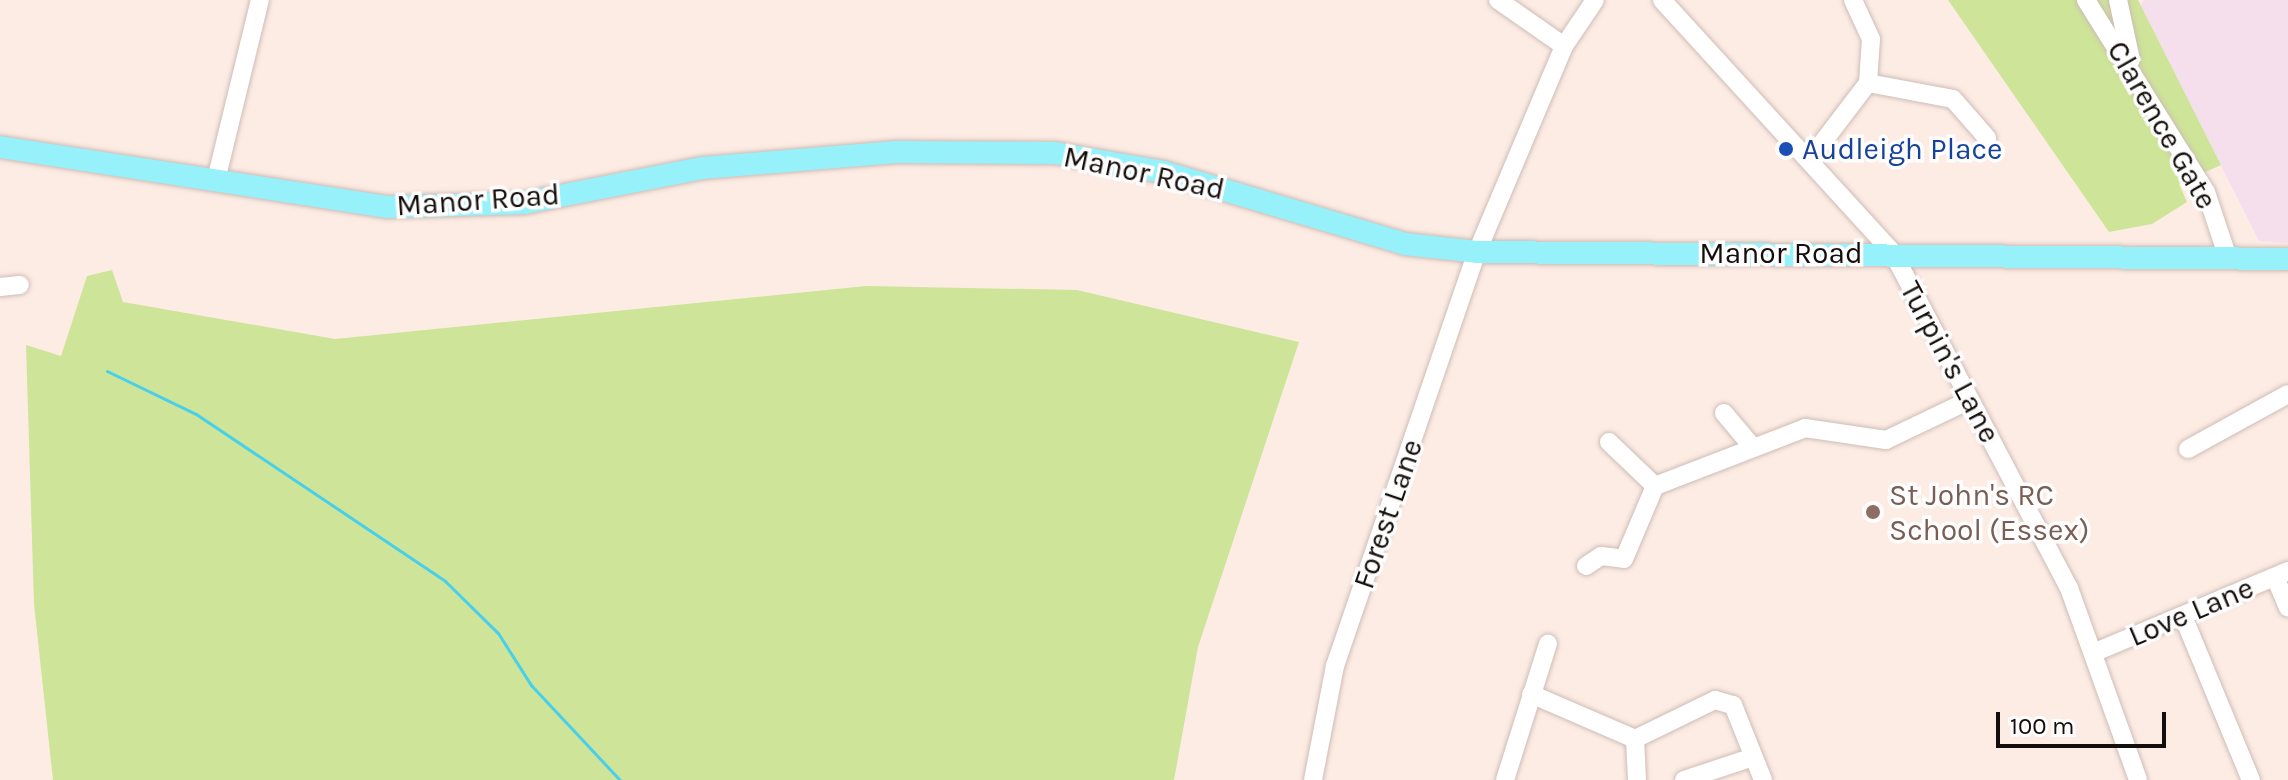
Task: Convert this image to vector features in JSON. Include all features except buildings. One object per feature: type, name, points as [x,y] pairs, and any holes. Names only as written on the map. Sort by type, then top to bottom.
[{"type":"main road","name":"Manor Road","points":[[0,147],[386,207],[524,203],[702,168],[896,152],[1055,153],[1164,172],[1405,244],[1477,252],[2227,255],[2288,259]]},
{"type":"street","points":[[216,180],[260,0]]},
{"type":"street","points":[[1498,0],[1564,46]]},
{"type":"street","name":"Forest Lane","points":[[1313,780],[1335,666],[1477,252],[1564,46],[1595,0]]},
{"type":"street","name":"Turpin's Lane","points":[[1662,0],[1893,253],[2069,588],[2138,780]]},
{"type":"street","points":[[1810,159],[1868,83],[1871,39],[1853,0]]},
{"type":"street","name":"Clarence Gate","points":[[2086,0],[2135,73],[2206,192],[2227,255]]},
{"type":"street","points":[[2098,18],[2118,0],[2135,73]]},
{"type":"street","points":[[1868,83],[1953,99],[1987,138]]},
{"type":"street","points":[[0,287],[20,285]]},
{"type":"street","points":[[2188,449],[2288,394]]},
{"type":"street","points":[[1586,566],[1601,556],[1624,559],[1655,486],[1750,444],[1805,428],[1886,440],[1970,400]]},
{"type":"street","points":[[1724,413],[1750,444]]},
{"type":"street","points":[[1609,442],[1655,486]]},
{"type":"street","points":[[2282,574],[2288,607]]},
{"type":"street","name":"Love Lane","points":[[2093,653],[2282,574]]},
{"type":"street","points":[[2183,616],[2251,780]]},
{"type":"street","points":[[1505,780],[1548,644]]},
{"type":"street","points":[[1531,694],[1635,739],[1715,700],[1733,705],[1763,780]]},
{"type":"street","points":[[1635,739],[1637,780]]},
{"type":"street","points":[[1684,780],[1753,757]]},
{"type":"shaded area","points":[[2144,0],[2288,0],[2288,243],[2259,241],[2140,5]]},
{"type":"green space","points":[[1948,0],[2138,0],[2221,165],[2179,184],[2187,202],[2152,224],[2109,232]]},
{"type":"green space","points":[[112,270],[123,302],[335,339],[866,286],[1077,290],[1299,342],[1198,647],[1174,780],[53,780],[34,604],[26,345],[61,356],[87,276]]},
{"type":"waterway","points":[[107,371],[196,414],[445,581],[498,633],[531,685],[620,780]]},
{"type":"place","name":"Audleigh Place","points":[[1786,149]]},
{"type":"place","name":"St John's RC School (Essex)","points":[[1873,512]]}]
